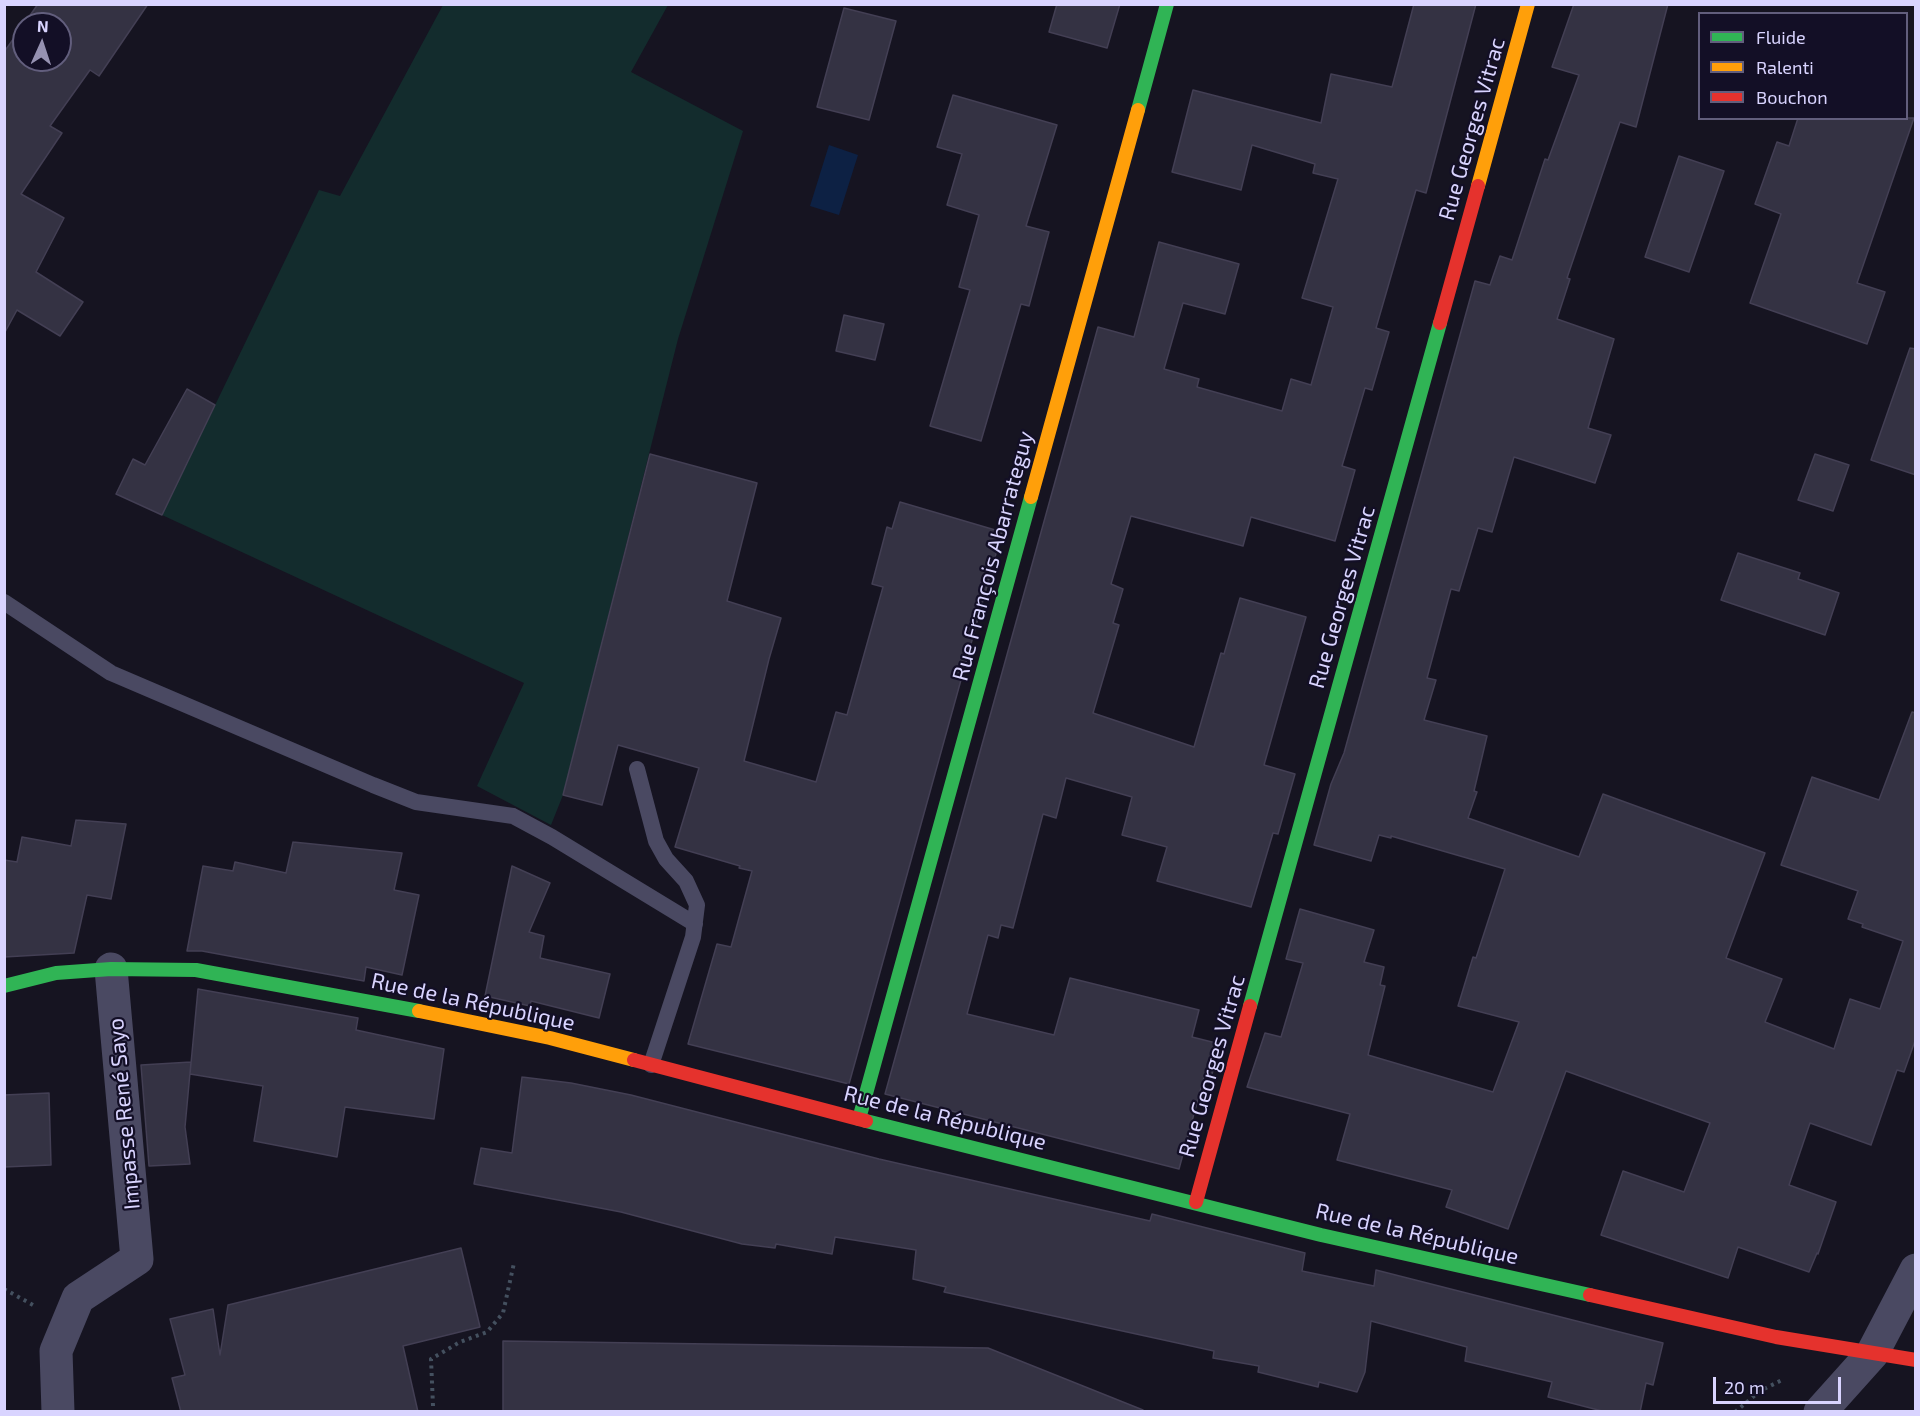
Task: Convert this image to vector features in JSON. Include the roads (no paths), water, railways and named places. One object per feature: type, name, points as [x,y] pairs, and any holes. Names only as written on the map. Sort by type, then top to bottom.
[{"type":"street","name":"Rue François Abarrateguy","points":[[859,1119],[1167,4]]},
{"type":"street","name":"Rue Georges Vitrac","points":[[1196,1202],[1528,4]]},
{"type":"street","name":"Rue de la République","points":[[4,986],[56,974],[111,969],[196,970],[338,995],[550,1038],[859,1119],[1380,1248],[1776,1337],[1916,1360]]},
{"type":"street","name":"Impasse René Sayo","points":[[58,1412],[56,1351],[78,1298],[137,1258],[111,969]]},
{"type":"street","points":[[1820,1412],[1872,1354],[1916,1269]]},
{"type":"lane","points":[[4,602],[111,673],[373,785],[416,802],[513,816],[552,837],[694,924]]},
{"type":"lane","points":[[637,769],[656,841],[666,859],[686,881],[697,905],[693,937],[651,1065]]},
{"type":"water","points":[[829,145],[858,155],[839,215],[810,206]]}]
